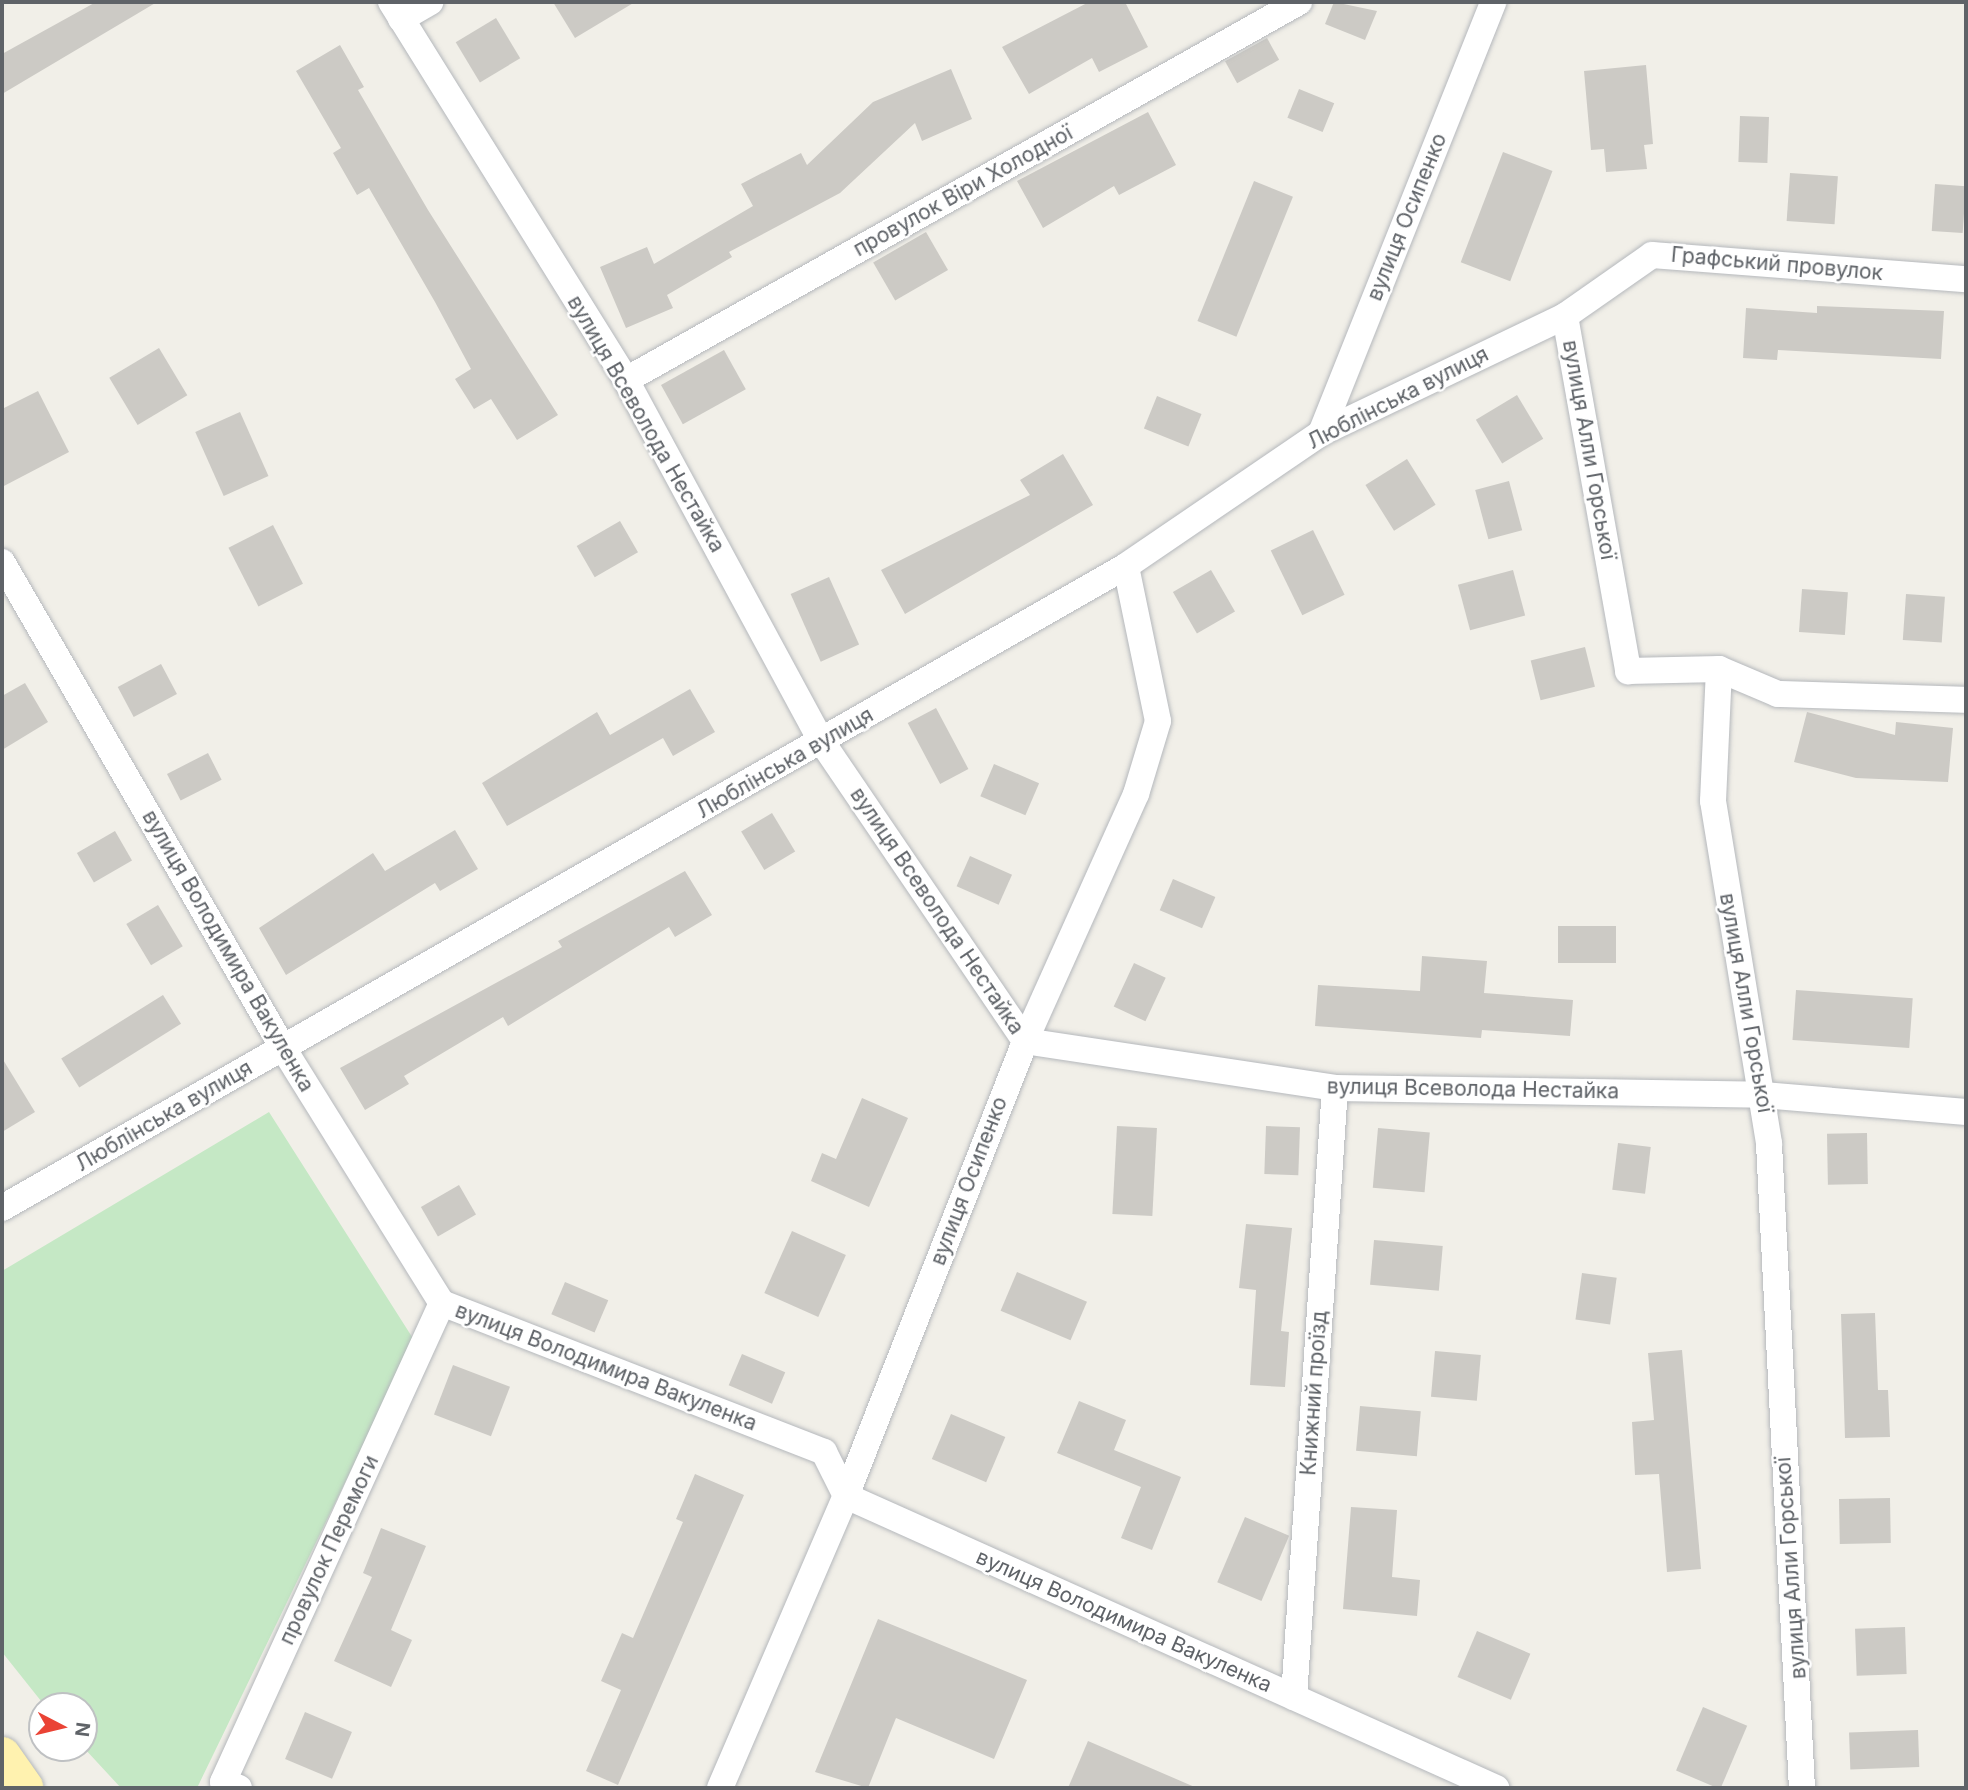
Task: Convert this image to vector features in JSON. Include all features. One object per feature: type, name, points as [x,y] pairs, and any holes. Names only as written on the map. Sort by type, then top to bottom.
[{"type":"main road","points":[[2,1756],[24,1788]]},
{"type":"main road","points":[[2,1765],[14,1788]]},
{"type":"street","points":[[396,10],[430,2]]},
{"type":"street","name":"провулок Віри Холодної","points":[[626,380],[1299,2]]},
{"type":"street","name":"вулиця Осипенко","points":[[1321,433],[1493,2]]},
{"type":"street","name":"вулиця Всеволода Нестайка","points":[[396,10],[626,380],[822,742],[1025,1041],[1335,1088],[1763,1095],[1966,1112]]},
{"type":"street","name":"Графський провулок","points":[[1565,316],[1652,254],[1966,279]]},
{"type":"street","name":"Люблінська вулиця","points":[[2,1208],[1126,566],[1321,433],[1565,316]]},
{"type":"street","name":"вулиця Алли Горської","points":[[1565,316],[1628,671],[1719,669],[1713,801],[1741,992],[1763,1095],[1802,1788]]},
{"type":"street","name":"вулиця Володимира Вакуленка","points":[[2,562],[283,1048],[442,1303],[824,1452],[846,1496],[1496,1788]]},
{"type":"street","name":"вулиця Осипенко","points":[[720,1788],[846,1496],[1025,1041],[1136,794],[1158,721],[1126,566]]},
{"type":"street","points":[[1719,669],[1778,694],[1966,701]]},
{"type":"street","name":"Книжний проїзд","points":[[1294,1697],[1335,1088]]},
{"type":"street","name":"провулок Перемоги","points":[[239,1788],[223,1782],[442,1303]]},
{"type":"green space","points":[[269,1112],[414,1340],[197,1788],[121,1788],[97,1762],[98,1692],[34,1692],[2,1652],[2,1271]]},
{"type":"building","points":[[96,2],[157,2],[2,94],[2,54]]},
{"type":"building","points":[[553,2],[635,2],[575,38]]},
{"type":"building","points":[[1089,2],[1125,2],[1148,47],[1099,72],[1092,58],[1029,94],[1002,47]]},
{"type":"building","points":[[1334,2],[1377,11],[1365,40],[1325,24]]},
{"type":"building","points":[[496,18],[520,58],[480,82],[456,42]]},
{"type":"building","points":[[1267,38],[1279,60],[1237,83],[1225,61]]},
{"type":"building","points":[[340,45],[364,87],[358,90],[428,210],[558,415],[517,440],[491,399],[474,409],[455,379],[471,369],[369,188],[357,195],[333,153],[341,148],[296,71]]},
{"type":"building","points":[[1646,65],[1653,144],[1644,145],[1647,169],[1606,172],[1604,149],[1591,150],[1584,71]]},
{"type":"building","points":[[951,69],[972,119],[922,141],[915,123],[840,193],[729,252],[732,257],[667,295],[673,308],[626,328],[600,267],[647,247],[654,264],[753,206],[741,184],[801,153],[807,165],[873,102]]},
{"type":"building","points":[[1299,89],[1334,103],[1323,132],[1287,118]]},
{"type":"building","points":[[1148,112],[1176,165],[1119,195],[1114,186],[1043,228],[1017,181]]},
{"type":"building","points":[[1740,116],[1769,117],[1767,163],[1738,162]]},
{"type":"building","points":[[1503,152],[1552,171],[1510,281],[1461,262]]},
{"type":"building","points":[[1790,173],[1838,176],[1835,224],[1787,221]]},
{"type":"building","points":[[1254,181],[1293,197],[1236,337],[1197,321]]},
{"type":"building","points":[[1935,184],[1966,186],[1963,233],[1932,231]]},
{"type":"building","points":[[926,232],[948,270],[895,301],[873,262]]},
{"type":"building","points":[[1817,306],[1944,311],[1941,359],[1778,350],[1777,360],[1743,358],[1746,308],[1817,313]]},
{"type":"building","points":[[159,348],[187,395],[138,425],[109,378]]},
{"type":"building","points":[[724,350],[746,389],[683,424],[661,385]]},
{"type":"building","points":[[38,391],[69,452],[2,487],[2,409]]},
{"type":"building","points":[[1517,395],[1543,439],[1502,463],[1476,420]]},
{"type":"building","points":[[1157,396],[1202,414],[1188,446],[1144,428]]},
{"type":"building","points":[[240,412],[268,476],[224,496],[195,432]]},
{"type":"building","points":[[1063,454],[1093,505],[905,614],[881,570],[1030,495],[1020,480]]},
{"type":"building","points":[[1407,459],[1436,505],[1394,531],[1365,485]]},
{"type":"building","points":[[1509,481],[1522,530],[1488,539],[1475,490]]},
{"type":"building","points":[[620,521],[638,552],[595,577],[577,546]]},
{"type":"building","points":[[273,525],[303,584],[258,607],[228,548]]},
{"type":"building","points":[[1313,530],[1345,595],[1302,615],[1271,551]]},
{"type":"building","points":[[1211,570],[1235,612],[1197,634],[1173,592]]},
{"type":"building","points":[[1513,570],[1525,615],[1470,630],[1458,585]]},
{"type":"building","points":[[829,577],[859,645],[821,662],[791,594]]},
{"type":"building","points":[[1802,589],[1848,592],[1845,635],[1799,632]]},
{"type":"building","points":[[1906,594],[1945,597],[1942,643],[1903,640]]},
{"type":"building","points":[[1585,647],[1595,687],[1541,700],[1531,661]]},
{"type":"building","points":[[161,664],[177,694],[134,717],[118,687]]},
{"type":"building","points":[[25,683],[48,722],[2,750],[2,696]]},
{"type":"building","points":[[690,689],[715,732],[673,756],[663,738],[507,826],[482,783],[597,712],[610,735]]},
{"type":"building","points":[[936,708],[968,769],[940,784],[908,723]]},
{"type":"building","points":[[1807,712],[1895,735],[1896,722],[1953,728],[1948,782],[1856,778],[1794,762]]},
{"type":"building","points":[[208,753],[222,780],[181,801],[167,774]]},
{"type":"building","points":[[994,764],[1039,783],[1025,815],[980,796]]},
{"type":"building","points":[[772,813],[795,852],[764,870],[741,832]]},
{"type":"building","points":[[455,830],[478,869],[440,891],[435,883],[286,975],[259,928],[373,853],[385,871]]},
{"type":"building","points":[[115,831],[132,860],[94,882],[77,853]]},
{"type":"building","points":[[970,856],[1012,875],[999,905],[957,886]]},
{"type":"building","points":[[685,871],[712,915],[675,937],[669,927],[508,1026],[503,1017],[404,1076],[409,1084],[365,1110],[340,1068],[562,947],[558,941]]},
{"type":"building","points":[[1173,879],[1215,897],[1202,928],[1160,910]]},
{"type":"building","points":[[158,905],[183,946],[151,965],[126,924]]},
{"type":"building","points":[[1558,926],[1616,926],[1616,963],[1558,963]]},
{"type":"building","points":[[1422,956],[1487,961],[1484,993],[1573,1000],[1570,1036],[1482,1030],[1481,1038],[1315,1026],[1318,985],[1420,991]]},
{"type":"building","points":[[1134,963],[1166,978],[1145,1021],[1114,1007]]},
{"type":"building","points":[[1796,990],[1913,998],[1909,1048],[1793,1040]]},
{"type":"building","points":[[163,995],[181,1024],[79,1087],[61,1059]]},
{"type":"building","points":[[2,1058],[35,1112],[2,1132]]},
{"type":"building","points":[[862,1098],[908,1118],[869,1207],[811,1181],[822,1153],[836,1159]]},
{"type":"building","points":[[1117,1126],[1157,1128],[1152,1216],[1112,1214]]},
{"type":"building","points":[[1266,1126],[1300,1127],[1298,1175],[1264,1174]]},
{"type":"building","points":[[1378,1128],[1430,1133],[1425,1192],[1373,1188]]},
{"type":"building","points":[[1867,1133],[1868,1184],[1828,1185],[1827,1134]]},
{"type":"building","points":[[1618,1143],[1651,1147],[1645,1194],[1612,1190]]},
{"type":"building","points":[[459,1185],[476,1214],[438,1236],[421,1207]]},
{"type":"building","points":[[1246,1224],[1292,1228],[1281,1331],[1289,1332],[1285,1387],[1250,1385],[1256,1290],[1239,1288]]},
{"type":"building","points":[[792,1231],[846,1255],[818,1317],[764,1293]]},
{"type":"building","points":[[1374,1240],[1443,1246],[1439,1291],[1370,1285]]},
{"type":"building","points":[[1017,1272],[1087,1302],[1071,1340],[1001,1311]]},
{"type":"building","points":[[1582,1273],[1617,1278],[1610,1324],[1575,1320]]},
{"type":"building","points":[[565,1282],[608,1300],[595,1333],[551,1314]]},
{"type":"building","points":[[1875,1313],[1878,1390],[1888,1390],[1890,1437],[1845,1438],[1841,1314]]},
{"type":"building","points":[[1682,1350],[1701,1569],[1667,1572],[1659,1474],[1635,1475],[1632,1422],[1654,1420],[1648,1353]]},
{"type":"building","points":[[1435,1351],[1481,1355],[1477,1401],[1431,1397]]},
{"type":"building","points":[[742,1354],[785,1372],[772,1404],[729,1385]]},
{"type":"building","points":[[453,1365],[510,1387],[491,1436],[434,1414]]},
{"type":"building","points":[[1079,1401],[1126,1420],[1114,1450],[1181,1477],[1152,1550],[1121,1538],[1141,1487],[1057,1453]]},
{"type":"building","points":[[1360,1406],[1421,1411],[1417,1456],[1356,1451]]},
{"type":"building","points":[[951,1414],[1005,1437],[986,1482],[932,1459]]},
{"type":"building","points":[[695,1474],[744,1495],[618,1785],[586,1771],[621,1690],[601,1681],[622,1633],[633,1638],[683,1522],[676,1519]]},
{"type":"building","points":[[1890,1498],[1891,1543],[1840,1544],[1839,1499]]},
{"type":"building","points":[[1351,1507],[1397,1510],[1392,1577],[1420,1580],[1417,1616],[1343,1609]]},
{"type":"building","points":[[1245,1517],[1289,1536],[1261,1601],[1217,1582]]},
{"type":"building","points":[[381,1528],[426,1546],[391,1630],[412,1640],[391,1687],[334,1661],[372,1577],[363,1573]]},
{"type":"building","points":[[878,1619],[1027,1680],[994,1759],[896,1718],[868,1788],[815,1772]]},
{"type":"building","points":[[1905,1627],[1907,1674],[1857,1676],[1855,1629]]},
{"type":"building","points":[[1477,1631],[1530,1654],[1511,1700],[1457,1677]]},
{"type":"building","points":[[1703,1707],[1747,1726],[1721,1788],[1676,1771]]},
{"type":"building","points":[[305,1712],[352,1732],[332,1779],[285,1759]]},
{"type":"building","points":[[1918,1730],[1919,1767],[1850,1769],[1849,1732]]},
{"type":"building","points":[[1088,1741],[1197,1788],[1068,1788]]}]
